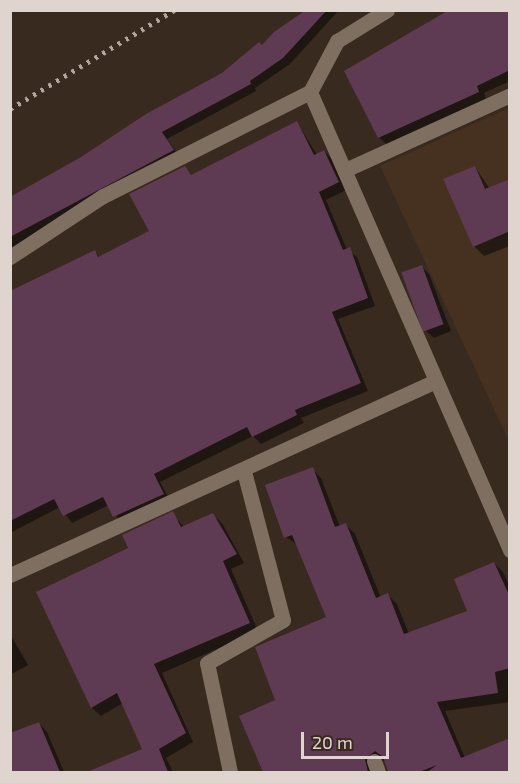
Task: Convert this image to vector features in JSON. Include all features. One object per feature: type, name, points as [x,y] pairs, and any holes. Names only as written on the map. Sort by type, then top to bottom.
[{"type":"street","points":[[10,257],[103,196],[310,92],[337,41],[387,10]]},
{"type":"street","points":[[310,92],[433,382],[510,550]]},
{"type":"street","points":[[345,170],[510,95]]},
{"type":"street","points":[[10,575],[244,471],[433,382]]},
{"type":"street","points":[[230,772],[207,663],[283,620],[244,471]]},
{"type":"shaded area","points":[[509,108],[509,441],[380,166]]},
{"type":"building","points":[[306,10],[327,10],[283,58],[250,81],[251,84],[162,132],[174,150],[10,237],[10,197],[81,157],[146,114],[222,73],[259,42],[262,45],[274,32]]},
{"type":"building","points":[[449,10],[510,10],[510,70],[477,86],[479,92],[378,138],[344,71]]},
{"type":"building","points":[[297,121],[314,155],[324,150],[339,182],[319,192],[343,250],[350,247],[368,298],[332,312],[361,383],[295,410],[297,415],[252,437],[247,427],[154,474],[164,494],[113,517],[103,497],[63,516],[54,499],[10,521],[10,291],[95,250],[98,257],[149,231],[129,194],[185,166],[191,175]]},
{"type":"building","points":[[475,166],[485,189],[510,179],[510,231],[473,247],[443,179]]},
{"type":"building","points":[[422,265],[444,324],[423,332],[401,273]]},
{"type":"building","points":[[313,467],[335,527],[346,523],[376,598],[388,593],[404,634],[467,611],[454,579],[494,562],[510,597],[510,668],[495,672],[498,693],[437,702],[461,758],[510,738],[510,772],[427,772],[437,765],[419,772],[388,772],[383,757],[375,751],[365,759],[368,772],[263,772],[239,716],[275,700],[255,647],[326,617],[292,535],[284,538],[265,485]]},
{"type":"building","points":[[173,511],[181,527],[213,513],[237,554],[223,561],[250,623],[154,664],[186,733],[159,749],[168,772],[87,772],[142,749],[117,693],[91,708],[36,592],[128,548],[122,535]]},
{"type":"building","points":[[39,722],[60,772],[10,772],[10,733]]},
{"type":"railway","points":[[10,109],[174,10]]}]
